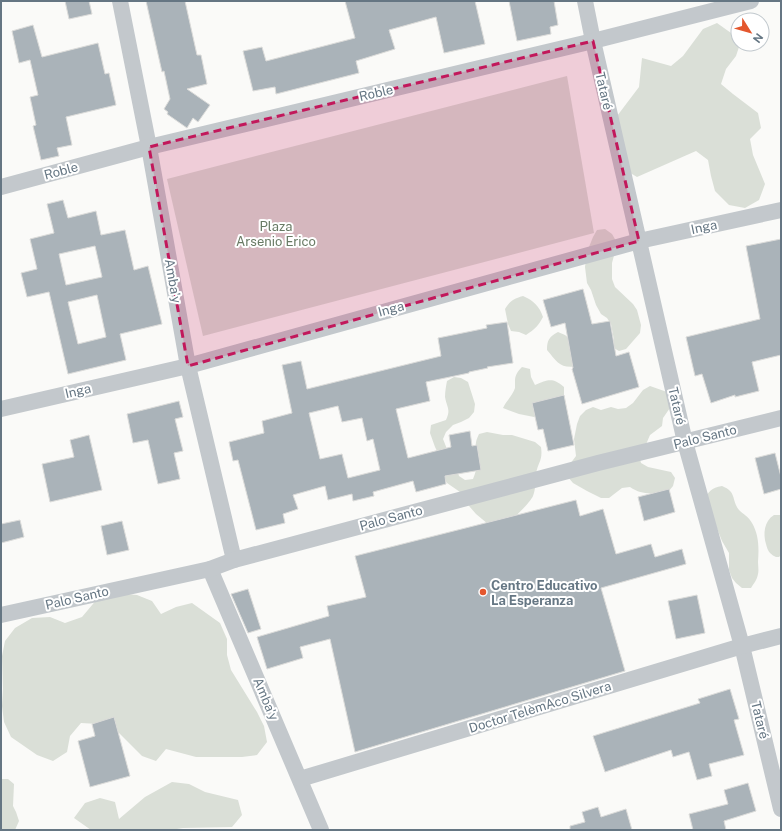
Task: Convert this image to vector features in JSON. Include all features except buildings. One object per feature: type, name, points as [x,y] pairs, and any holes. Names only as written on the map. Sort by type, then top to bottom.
[{"type":"street","name":"Amba'y","points":[[120,1],[149,147],[188,366],[234,560]]},
{"type":"street","name":"Tataré","points":[[585,1],[685,442],[742,646],[781,809]]},
{"type":"street","name":"Roble","points":[[1,187],[149,147],[593,41],[751,1]]},
{"type":"street","name":"Inga","points":[[1,408],[188,366],[639,241],[781,210]]},
{"type":"street","name":"Palo Santo","points":[[1,615],[210,569],[234,560],[598,463],[781,418]]},
{"type":"street","name":"Amba'y","points":[[210,569],[321,830]]},
{"type":"street","name":"Doctor TelèmAco Silvera","points":[[300,779],[742,646],[781,636]]},
{"type":"highlighted area","points":[[593,41],[639,241],[188,366],[149,147]]},
{"type":"green space","points":[[717,23],[730,32],[730,52],[737,52],[726,69],[721,84],[758,113],[761,128],[750,139],[753,155],[765,184],[759,200],[745,208],[729,205],[715,191],[708,160],[696,151],[637,177],[622,168],[611,124],[639,87],[642,58],[671,66],[683,56],[703,29]]},
{"type":"green space","name":"Plaza Arsenio Erico","points":[[567,76],[594,233],[203,336],[167,179]]},
{"type":"green space","points":[[605,229],[612,234],[616,241],[616,248],[612,263],[612,279],[615,287],[633,304],[637,310],[641,325],[640,333],[626,349],[619,351],[612,347],[614,340],[611,324],[607,318],[601,314],[596,305],[587,283],[585,267],[587,252],[593,237],[597,230]]},
{"type":"green space","points":[[523,296],[536,304],[543,317],[536,327],[526,335],[511,331],[505,309],[512,301]]},
{"type":"green space","points":[[558,332],[565,335],[577,345],[579,366],[563,366],[547,350],[549,339]]},
{"type":"green space","points":[[522,367],[530,369],[531,377],[535,385],[550,380],[564,387],[564,395],[557,398],[534,417],[519,414],[503,408],[514,391],[516,377]]},
{"type":"green space","points":[[454,377],[461,378],[468,382],[475,404],[474,412],[469,418],[453,425],[446,432],[443,439],[449,454],[454,461],[459,476],[465,480],[473,479],[477,465],[476,440],[479,434],[487,432],[512,435],[535,442],[541,447],[541,459],[536,474],[533,496],[523,509],[510,520],[488,524],[476,514],[463,499],[460,492],[447,483],[443,477],[442,461],[430,433],[431,425],[446,420],[448,411],[445,391],[447,381]]},
{"type":"green space","points":[[650,386],[667,392],[672,405],[663,418],[662,426],[650,435],[644,449],[639,455],[641,463],[648,467],[671,472],[675,478],[673,486],[668,492],[653,493],[639,492],[630,487],[622,488],[609,498],[601,498],[573,483],[568,477],[567,468],[576,456],[574,439],[580,416],[586,410],[593,407],[601,410],[611,407],[618,409],[626,408],[633,403],[643,390]]},
{"type":"green space","points":[[722,486],[727,488],[732,493],[739,510],[748,517],[756,532],[758,547],[758,576],[751,588],[742,588],[732,578],[729,570],[729,553],[722,541],[704,500],[711,490]]},
{"type":"green space","points":[[774,515],[781,515],[781,555],[779,557],[771,554],[766,545],[766,524]]},
{"type":"green space","points":[[103,592],[137,595],[152,601],[161,614],[176,607],[192,603],[220,623],[227,639],[227,655],[231,670],[264,726],[267,742],[257,755],[242,757],[196,757],[166,749],[156,761],[142,756],[117,731],[98,724],[81,723],[70,736],[67,752],[53,761],[37,755],[11,737],[4,722],[2,706],[2,656],[5,641],[15,628],[32,618],[50,617],[65,623],[82,617]]},
{"type":"green space","points":[[1,779],[8,779],[14,784],[13,806],[19,821],[15,830],[1,830]]},
{"type":"green space","points":[[172,782],[189,784],[205,792],[238,800],[242,815],[232,827],[183,828],[171,830],[91,830],[74,818],[85,803],[100,798],[115,802],[119,819],[145,797]]},
{"type":"place","name":"Centro Educativo La Esperanza","points":[[483,592]]}]
